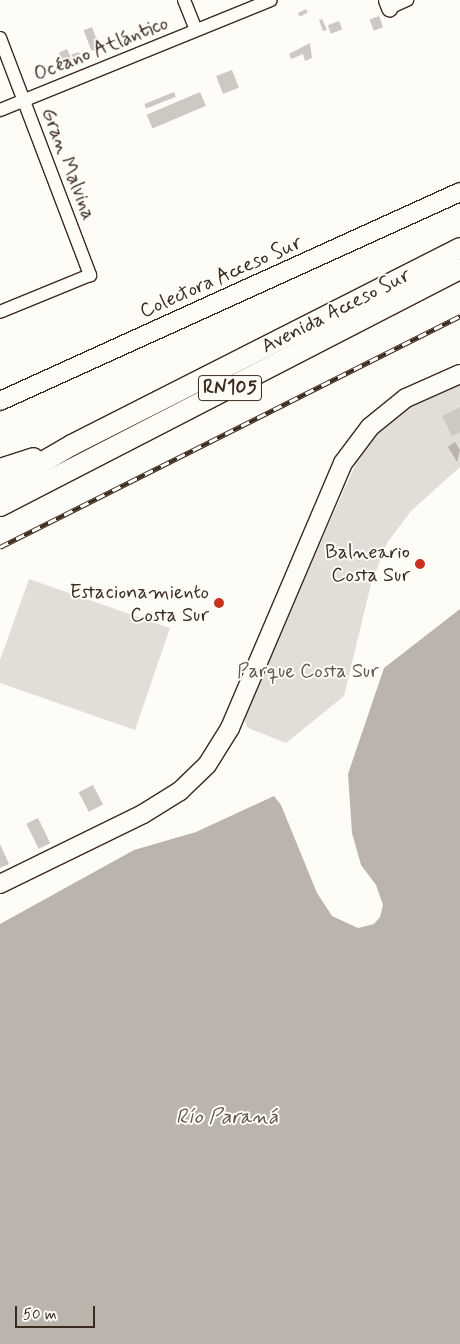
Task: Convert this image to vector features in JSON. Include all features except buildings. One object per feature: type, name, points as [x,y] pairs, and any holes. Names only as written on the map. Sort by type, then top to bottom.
[{"type":"highway","name":"Avenida Acceso Sur","points":[[0,487],[72,445],[460,248]]},
{"type":"highway","name":"Avenida Acceso Sur","points":[[0,506],[460,269]]},
{"type":"highway","points":[[0,470],[72,445]]},
{"type":"main road","name":"Colectora Acceso Sur","points":[[0,401],[460,192]]},
{"type":"main road","points":[[0,884],[143,814],[180,791],[207,765],[230,728],[343,463],[370,427],[406,398],[460,374]]},
{"type":"street","points":[[184,0],[196,30]]},
{"type":"street","name":"Océano Atlántico","points":[[0,110],[271,0]]},
{"type":"street","points":[[387,4],[407,0]]},
{"type":"street","name":"Gran Malvina","points":[[0,38],[90,275],[0,312]]},
{"type":"green space","name":"Parque Costa Sur","points":[[460,383],[460,467],[411,511],[387,543],[371,584],[344,696],[286,743],[248,728],[244,719],[247,708],[361,452],[382,428],[410,406]]},
{"type":"green space","points":[[29,579],[170,628],[135,730],[0,683],[0,660]]},
{"type":"water","points":[[455,442],[460,450],[457,462],[448,447]]},
{"type":"water","name":"Río Paraná","points":[[460,609],[460,1344],[0,1344],[0,924],[134,850],[196,832],[274,796],[281,805],[317,893],[332,916],[358,928],[374,924],[380,917],[383,905],[376,885],[361,865],[352,833],[348,774],[384,668]]},
{"type":"railway","points":[[0,547],[460,316]]},
{"type":"place","name":"Balneario Costa Sur","points":[[420,564]]},
{"type":"place","name":"Estacionamiento Costa Sur","points":[[219,603]]}]
